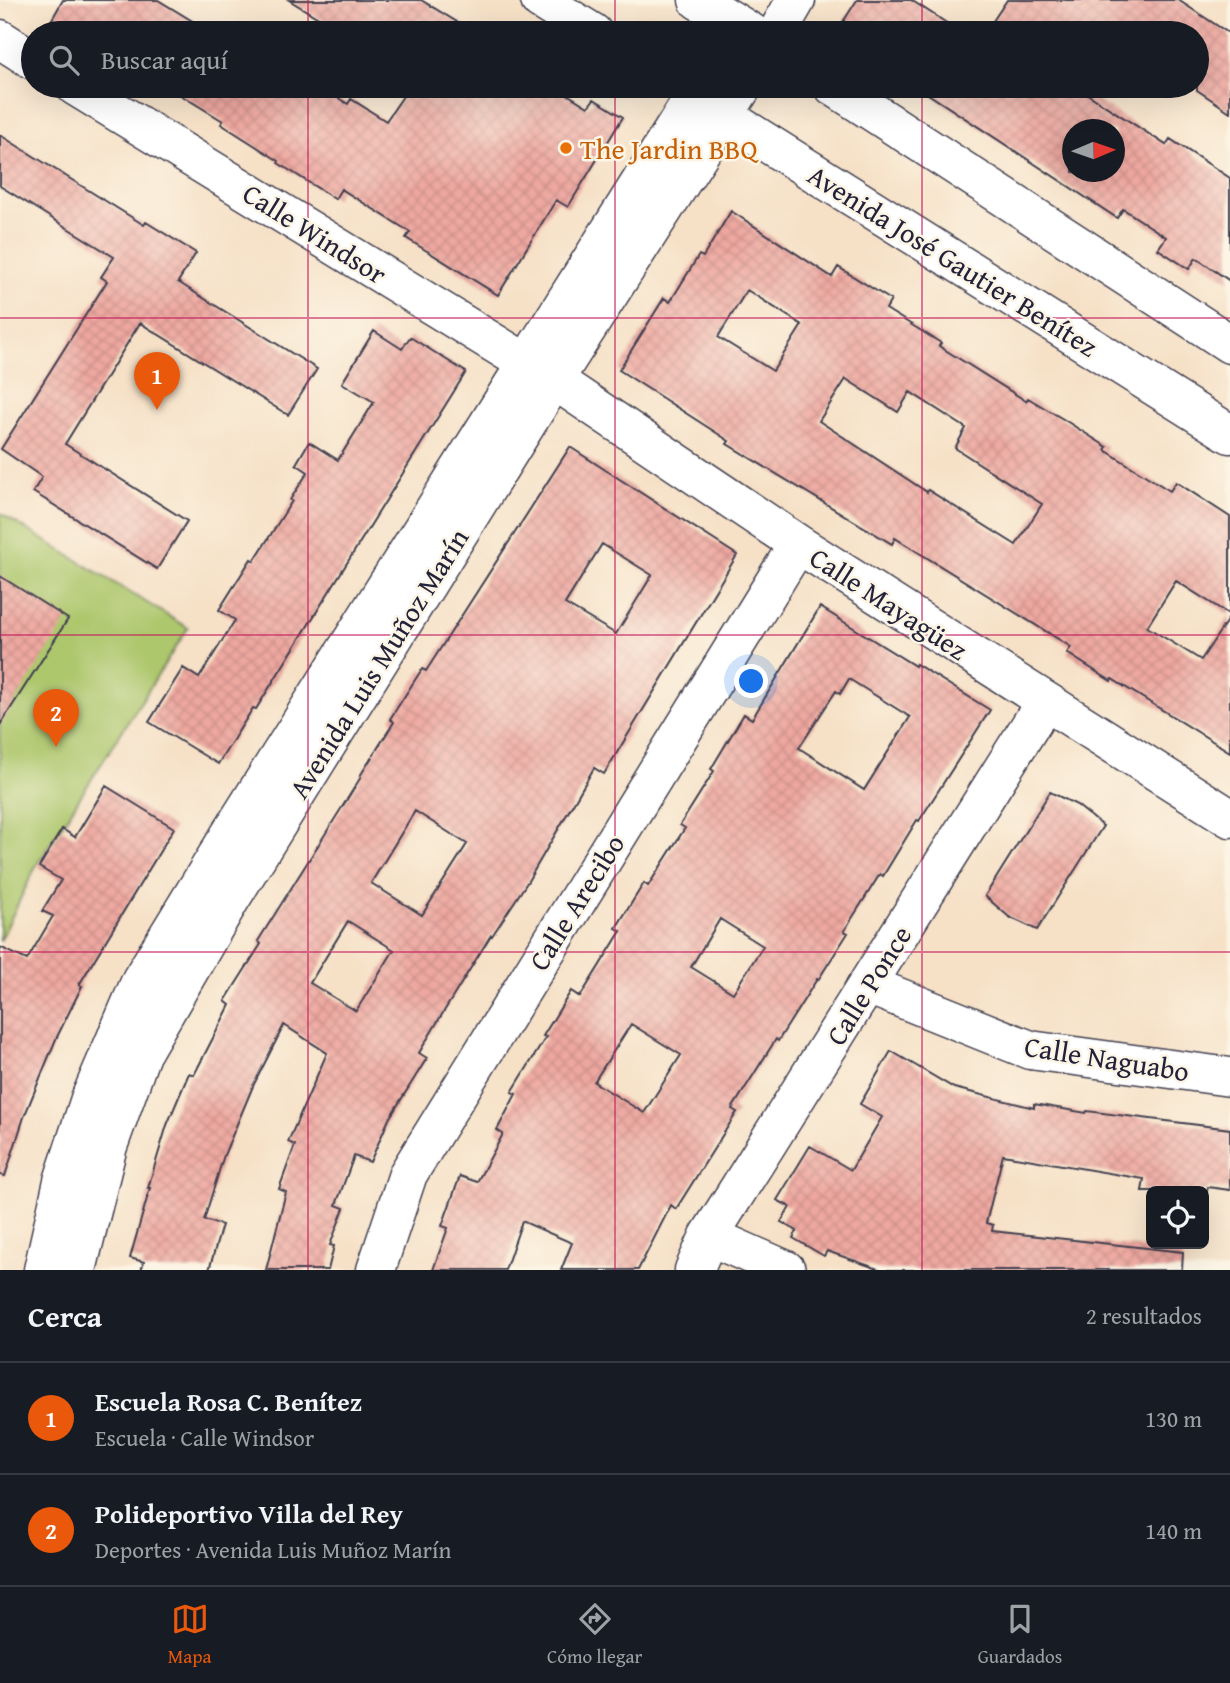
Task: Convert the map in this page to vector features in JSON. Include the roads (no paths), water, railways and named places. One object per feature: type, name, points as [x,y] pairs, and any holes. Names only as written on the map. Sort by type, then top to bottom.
[{"type":"main road","points":[[540,0],[574,21]]},
{"type":"main road","points":[[698,0],[741,21]]},
{"type":"main road","points":[[784,21],[796,0]]},
{"type":"main road","points":[[0,39],[21,52]]},
{"type":"main road","name":"Calle Windsor","points":[[95,98],[540,371]]},
{"type":"main road","name":"Avenida Luis Muñoz Marín","points":[[77,1270],[108,1146],[141,1054],[540,371],[706,98]]},
{"type":"main road","name":"Avenida José Gautier Benítez","points":[[714,98],[1230,435]]},
{"type":"main road","points":[[852,98],[1230,344]]},
{"type":"main road","name":"Avenida Luis Muñoz Marín","points":[[43,1270],[63,1181],[86,1111],[141,980],[231,832],[540,371]]},
{"type":"main road","name":"Calle Mayagüez","points":[[540,371],[797,544],[1230,818]]},
{"type":"main road","name":"Calle Arecibo","points":[[376,1270],[408,1174],[797,544]]},
{"type":"main road","name":"Calle Ponce","points":[[702,1253],[1045,702]]},
{"type":"main road","name":"Calle Naguabo","points":[[868,985],[1030,1050],[1230,1077]]},
{"type":"main road","points":[[702,1253],[786,1270]]},
{"type":"place","name":"The Jardin BBQ","points":[[566,148]]},
{"type":"place","name":"Escuela Rosa C. Benítez","points":[[157,410]]},
{"type":"place","name":"Polideportivo Villa del Rey","points":[[56,747]]}]
